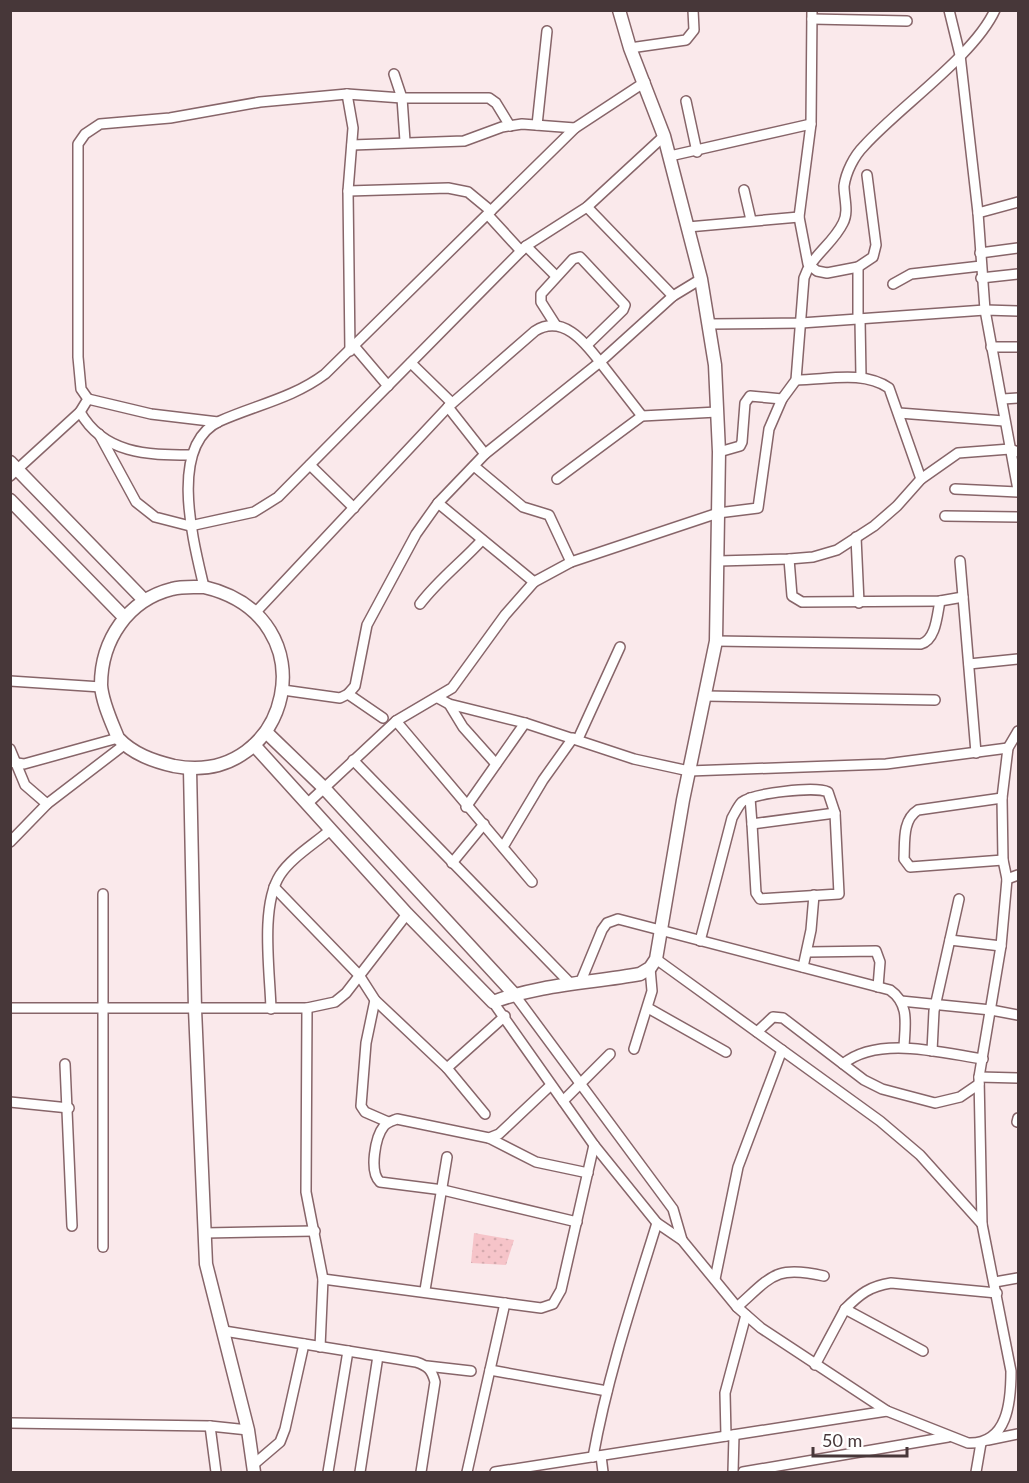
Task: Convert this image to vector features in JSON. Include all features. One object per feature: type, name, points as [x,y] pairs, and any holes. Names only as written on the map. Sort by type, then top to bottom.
[{"type":"street","points":[[619,10],[630,48],[664,136],[701,279],[710,324],[719,452],[716,640],[653,964],[652,991],[634,1049]]},
{"type":"street","points":[[630,48],[686,40],[694,30],[693,10]]},
{"type":"street","points":[[950,10],[960,55],[978,213],[985,310],[1003,399],[1004,421],[1014,450],[1018,491],[955,489]]},
{"type":"street","points":[[808,264],[830,243],[844,222],[844,185],[851,164],[863,146],[960,55],[990,20],[994,10]]},
{"type":"street","points":[[307,804],[396,721],[452,688],[505,615],[534,582],[571,562],[718,513],[758,508],[767,436],[782,399],[796,380],[802,288],[808,264],[799,217],[811,124],[812,15],[907,21]]},
{"type":"street","points":[[537,125],[547,31]]},
{"type":"street","points":[[394,74],[402,98],[405,141]]},
{"type":"street","points":[[204,587],[190,526],[190,455],[203,432],[218,422],[306,388],[352,349],[575,128],[645,82]]},
{"type":"street","points":[[218,422],[151,414],[88,399],[81,389],[78,357],[78,144],[85,134],[100,124],[170,118],[260,102],[347,94],[402,98],[489,98],[496,103],[510,126]]},
{"type":"street","points":[[347,94],[352,113],[348,191],[352,349],[388,386]]},
{"type":"street","points":[[686,100],[698,152]]},
{"type":"street","points":[[670,156],[698,152],[753,136],[811,124]]},
{"type":"street","points":[[352,145],[405,141],[464,141],[510,126],[537,125],[575,128]]},
{"type":"street","points":[[99,435],[136,502],[145,512],[190,526],[255,512],[278,497],[524,249],[587,207],[664,136]]},
{"type":"street","points":[[808,264],[817,271],[827,273],[858,267],[873,257],[876,245],[867,175]]},
{"type":"street","points":[[348,191],[448,188],[468,192],[524,249],[556,276]]},
{"type":"street","points":[[744,190],[751,220]]},
{"type":"street","points":[[978,213],[1018,202]]},
{"type":"street","points":[[587,207],[673,296]]},
{"type":"street","points":[[688,227],[799,217]]},
{"type":"street","points":[[980,253],[1018,248]]},
{"type":"street","points":[[555,324],[540,298],[556,276],[573,259],[580,257],[624,302],[623,310],[587,345]]},
{"type":"street","points":[[893,285],[911,274],[981,266]]},
{"type":"street","points":[[858,267],[861,377]]},
{"type":"street","points":[[981,278],[1018,274]]},
{"type":"street","points":[[283,690],[340,698],[348,694],[355,686],[367,625],[416,534],[438,503],[485,454],[600,362],[673,296],[701,279]]},
{"type":"street","points":[[710,324],[801,323],[985,310],[1018,311]]},
{"type":"street","points":[[256,612],[450,405],[545,324],[561,326],[587,345],[642,416]]},
{"type":"street","points":[[991,347],[1018,347]]},
{"type":"street","points":[[411,363],[450,405],[485,454]]},
{"type":"street","points":[[796,380],[861,377],[877,381],[889,388],[921,479]]},
{"type":"street","points":[[719,452],[740,446],[746,403],[750,396],[782,399]]},
{"type":"street","points":[[1003,399],[1018,398]]},
{"type":"street","points":[[88,399],[80,412],[13,469],[144,600]]},
{"type":"street","points":[[557,479],[642,416],[717,411]]},
{"type":"street","points":[[80,412],[87,425],[110,443],[140,453],[190,455]]},
{"type":"street","points":[[899,412],[1004,421]]},
{"type":"street","points":[[718,561],[813,557],[837,549],[897,506],[921,479],[958,453],[1014,450]]},
{"type":"street","points":[[310,465],[354,508]]},
{"type":"street","points":[[474,466],[523,507],[549,515],[571,562]]},
{"type":"street","points":[[10,500],[124,617]]},
{"type":"street","points":[[438,503],[534,582]]},
{"type":"street","points":[[945,516],[1018,517]]},
{"type":"street","points":[[856,537],[859,603]]},
{"type":"street","points":[[420,604],[435,584],[459,566],[482,540]]},
{"type":"street","points":[[789,559],[792,597],[796,601],[859,603],[940,601],[963,597]]},
{"type":"street","points":[[960,561],[976,753]]},
{"type":"street","points":[[12,762],[24,764],[121,742],[160,763],[190,769],[224,763],[254,745],[266,732],[277,712],[283,690],[283,662],[273,635],[256,612],[223,591],[204,587],[173,588],[144,600],[124,617],[105,650],[101,687],[121,742]]},
{"type":"street","points":[[716,640],[921,644],[927,642],[932,636],[940,601]]},
{"type":"street","points":[[503,847],[543,780],[575,738],[620,647]]},
{"type":"street","points":[[969,664],[1018,659]]},
{"type":"street","points":[[10,681],[101,687]]},
{"type":"street","points":[[348,694],[383,718]]},
{"type":"street","points":[[705,696],[935,700]]},
{"type":"street","points":[[438,698],[449,704],[575,738],[634,759],[689,771],[886,764],[1008,748]]},
{"type":"street","points":[[449,704],[463,727],[496,764]]},
{"type":"street","points":[[396,721],[466,807],[484,824],[532,882]]},
{"type":"street","points":[[466,807],[525,723]]},
{"type":"street","points":[[976,1473],[984,1441],[1007,1415],[1011,1393],[1011,1371],[982,1224],[979,1081],[1001,946],[1007,879],[1003,860],[1002,798],[1008,748],[1018,731]]},
{"type":"street","points":[[266,732],[324,788],[514,994],[673,1209],[682,1240]]},
{"type":"street","points":[[10,842],[47,804],[121,742]]},
{"type":"street","points":[[254,745],[406,914],[493,1002],[594,1145],[657,1223],[682,1240],[737,1307],[815,1365],[887,1411],[948,1437]]},
{"type":"street","points":[[10,749],[12,762],[25,785],[47,804]]},
{"type":"street","points":[[353,760],[452,863],[575,982]]},
{"type":"street","points":[[190,769],[195,1009],[206,1264],[248,1430],[254,1469]]},
{"type":"street","points":[[700,940],[732,818],[743,801],[750,798],[820,789],[831,797],[835,813],[839,894],[760,899],[750,798]]},
{"type":"street","points":[[1002,798],[918,810],[910,815],[907,821],[904,859],[910,867],[1003,860]]},
{"type":"street","points":[[752,824],[835,813]]},
{"type":"street","points":[[452,863],[484,824]]},
{"type":"street","points":[[271,1009],[269,913],[274,887],[281,872],[329,831]]},
{"type":"street","points":[[1007,879],[1018,875]]},
{"type":"street","points":[[274,887],[359,975],[375,1000],[447,1068],[484,1114]]},
{"type":"street","points":[[103,894],[103,1247]]},
{"type":"street","points":[[803,967],[808,952],[814,895]]},
{"type":"street","points":[[932,1051],[935,1006],[959,899]]},
{"type":"street","points":[[10,1008],[271,1009],[307,1008],[335,1002],[406,914]]},
{"type":"street","points":[[575,982],[602,930],[612,920],[700,940],[890,990],[901,1000],[905,1009],[904,1047]]},
{"type":"street","points":[[950,940],[1001,946]]},
{"type":"street","points":[[808,952],[876,951],[880,962],[878,987]]},
{"type":"street","points":[[493,1002],[514,994],[575,982],[630,976],[653,964]]},
{"type":"street","points":[[653,964],[757,1032],[880,1121],[920,1155],[982,1224]]},
{"type":"street","points":[[375,1000],[366,1043],[361,1106],[365,1112],[388,1122]]},
{"type":"street","points":[[901,1000],[1018,1015]]},
{"type":"street","points":[[307,1008],[306,1192],[323,1279],[320,1347]]},
{"type":"street","points":[[648,1008],[726,1052]]},
{"type":"street","points":[[447,1068],[505,1016]]},
{"type":"street","points":[[757,1032],[773,1017],[783,1018],[843,1064],[882,1089],[922,1101],[946,1102],[979,1081],[1018,1078]]},
{"type":"street","points":[[843,1064],[856,1055],[904,1047],[983,1059]]},
{"type":"street","points":[[715,1280],[738,1167],[782,1050]]},
{"type":"street","points":[[563,1101],[610,1054]]},
{"type":"street","points":[[65,1064],[69,1108],[72,1226]]},
{"type":"street","points":[[489,1138],[500,1134],[551,1085]]},
{"type":"street","points":[[10,1102],[69,1108]]},
{"type":"street","points":[[577,1222],[443,1190],[380,1182],[375,1177],[372,1168],[382,1128],[388,1122],[397,1119],[489,1138],[536,1162],[588,1173]]},
{"type":"street","points":[[323,1279],[425,1290],[541,1308],[553,1304],[561,1290],[594,1145]]},
{"type":"street","points":[[425,1290],[447,1157]]},
{"type":"street","points":[[603,1473],[597,1457],[607,1391],[657,1223]]},
{"type":"street","points":[[205,1233],[315,1231]]},
{"type":"street","points":[[737,1307],[772,1276],[787,1271],[824,1276]]},
{"type":"street","points":[[995,1282],[1018,1278]]},
{"type":"street","points":[[815,1365],[845,1309],[862,1292],[876,1285],[891,1283],[997,1293]]},
{"type":"street","points":[[467,1473],[505,1303]]},
{"type":"street","points":[[845,1309],[923,1351]]},
{"type":"street","points":[[734,1473],[725,1393],[746,1315]]},
{"type":"street","points":[[224,1331],[427,1366],[471,1371]]},
{"type":"street","points":[[254,1469],[279,1442],[285,1429],[304,1344]]},
{"type":"street","points":[[328,1473],[348,1351]]},
{"type":"street","points":[[360,1473],[378,1356]]},
{"type":"street","points":[[421,1473],[435,1383],[433,1372],[427,1366]]},
{"type":"street","points":[[490,1370],[607,1391]]},
{"type":"street","points":[[495,1473],[887,1411]]},
{"type":"street","points":[[1007,1415],[1018,1413]]},
{"type":"street","points":[[10,1423],[210,1426],[248,1430]]},
{"type":"street","points":[[210,1426],[216,1473]]},
{"type":"street","points":[[743,1473],[948,1437],[984,1441],[1018,1434]]},
{"type":"shaded area","points":[[474,1233],[514,1240],[506,1265],[471,1263]]}]
